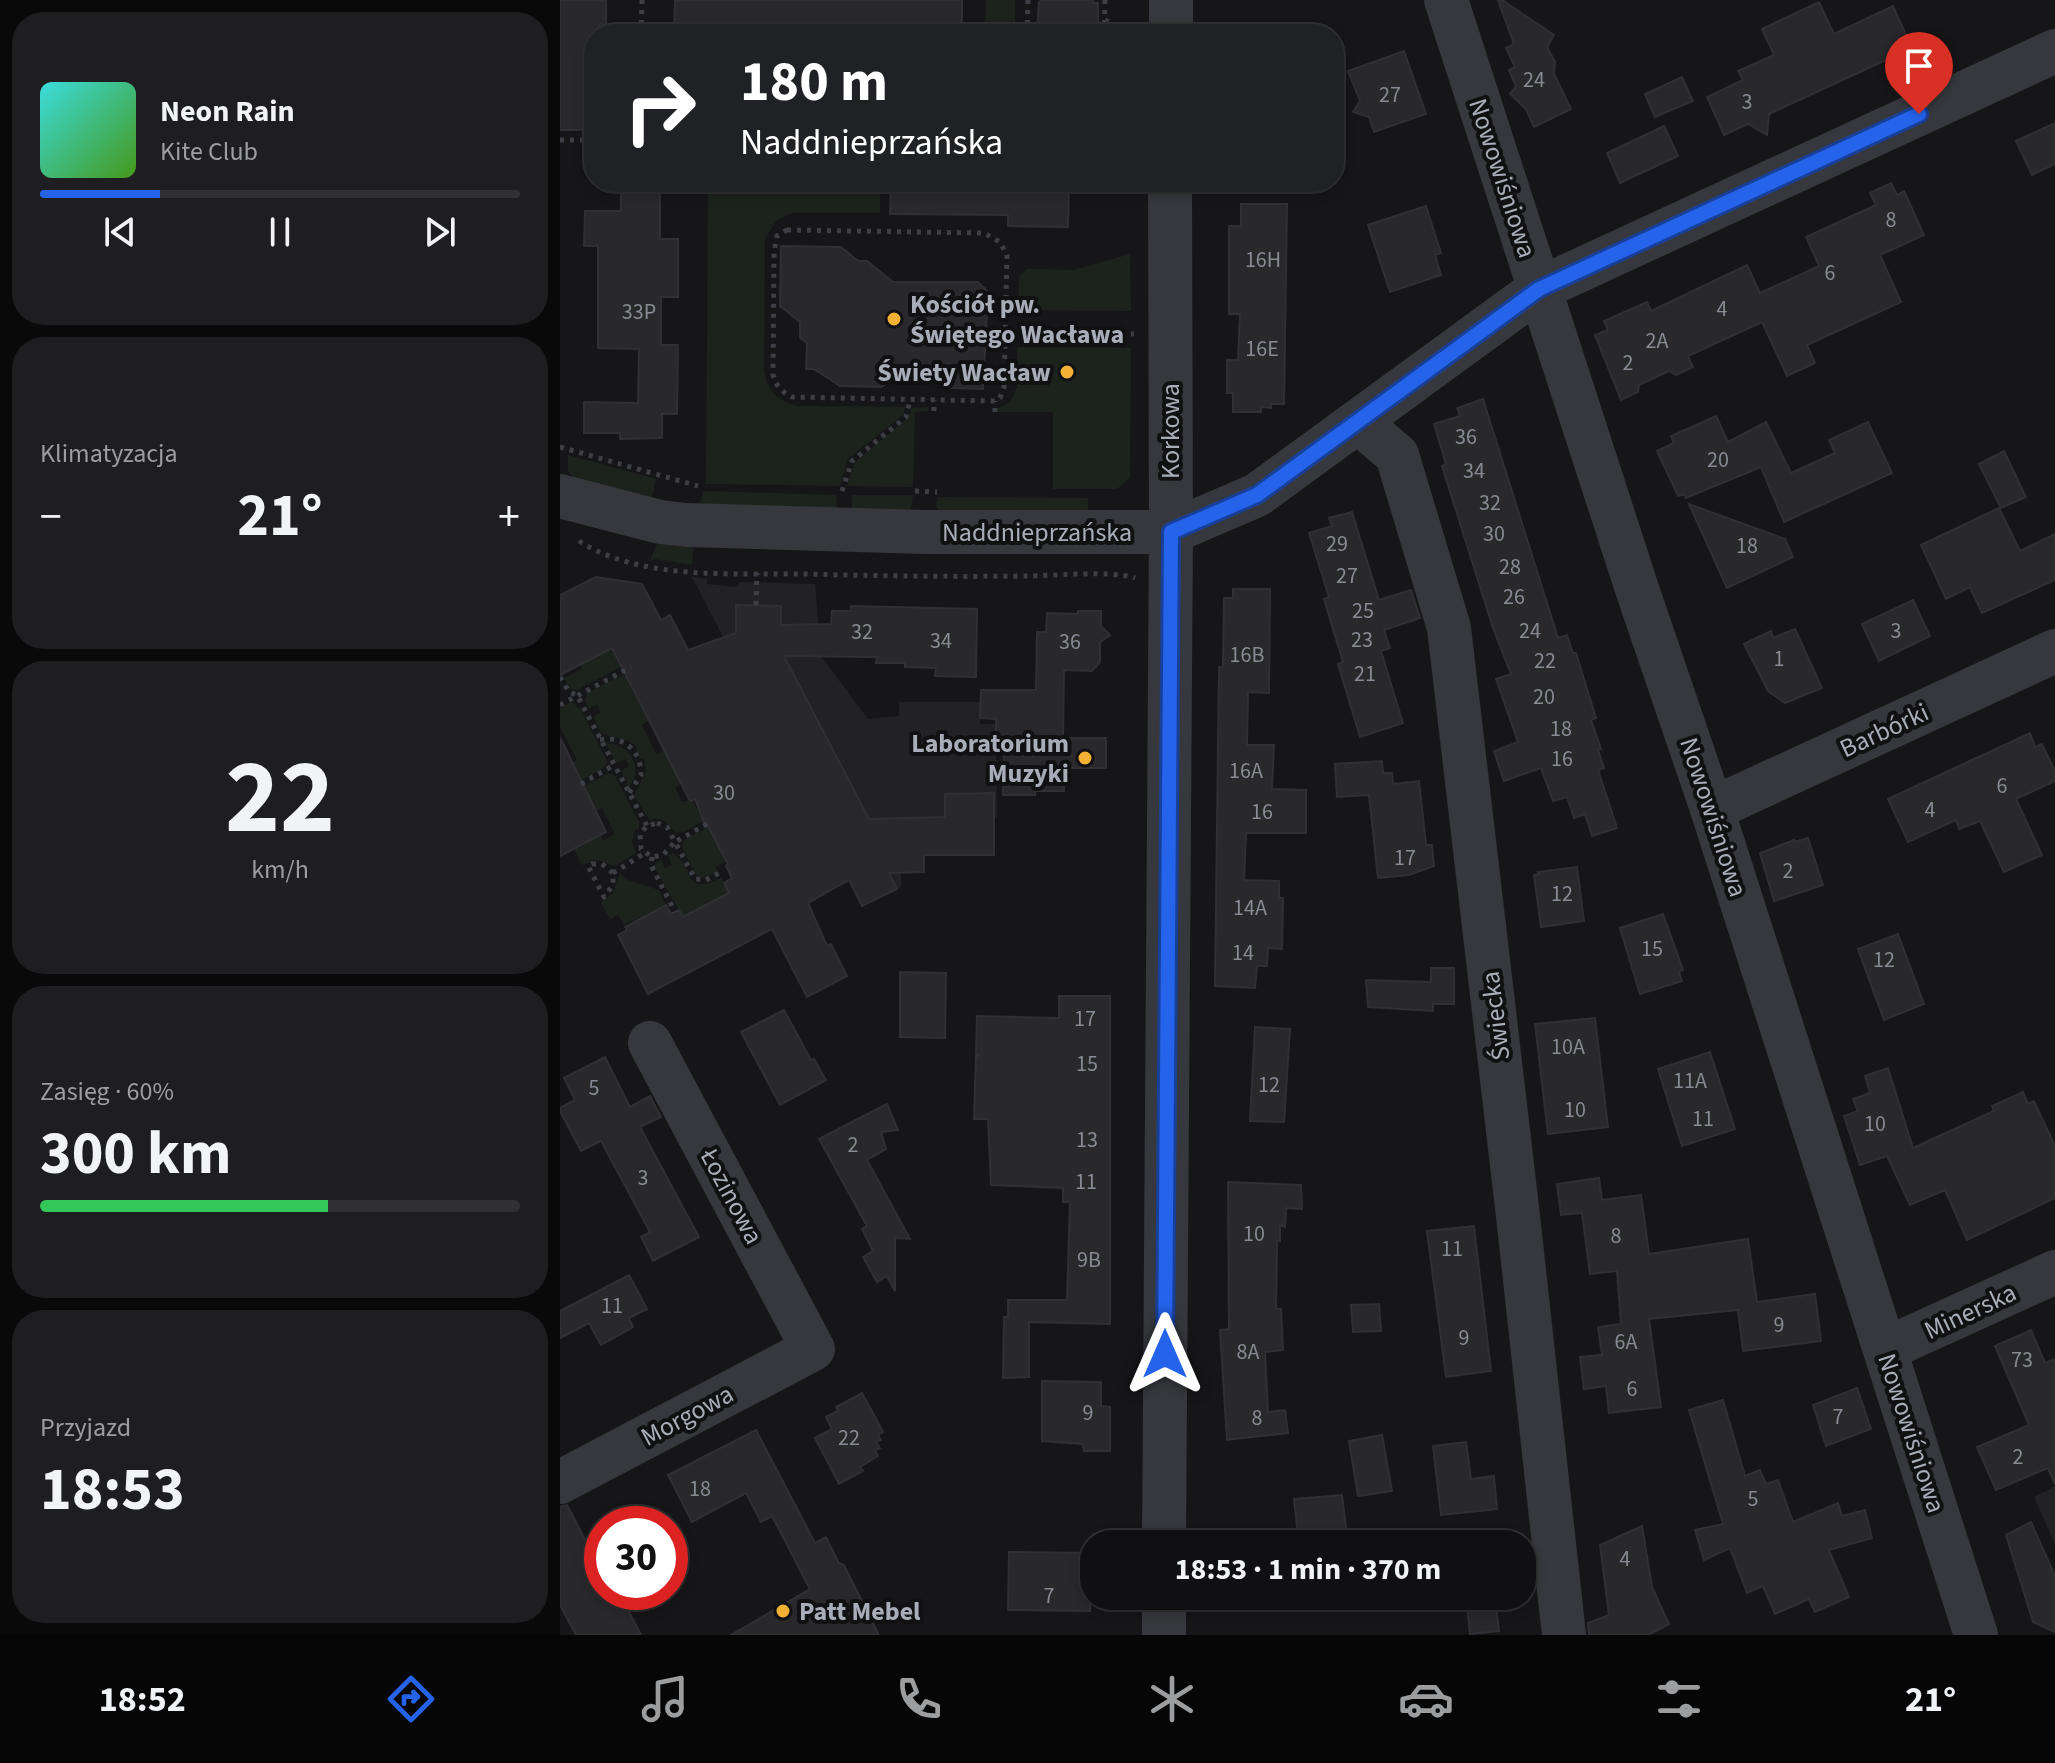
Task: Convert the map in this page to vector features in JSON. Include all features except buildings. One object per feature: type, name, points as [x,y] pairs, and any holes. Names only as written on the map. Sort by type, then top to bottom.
[{"type":"street","points":[[1171,0],[1171,24]]},
{"type":"street","name":"Nowowiśniowa","points":[[1446,0],[1632,574],[1712,809],[1976,1635]]},
{"type":"street","name":"Naddnieprzańska","points":[[566,516],[687,525],[849,531],[1171,532],[1257,495],[1539,289],[2055,51]]},
{"type":"street","name":"Korkowa","points":[[1164,1530],[1171,532],[1170,192]]},
{"type":"street","name":"Świecka","points":[[1358,422],[1397,455],[1449,628],[1564,1635]]},
{"type":"street","name":"Barbórki","points":[[1712,809],[2055,651]]},
{"type":"street","name":"Łozinowa","points":[[650,1043],[813,1349]]},
{"type":"street","name":"Minerska","points":[[1886,1349],[2055,1272]]},
{"type":"street","name":"Morgowa","points":[[560,1482],[813,1349]]},
{"type":"street","points":[[1164,1610],[1164,1635]]},
{"type":"path","points":[[641,24],[642,0]]},
{"type":"path","points":[[1027,24],[1028,0]]},
{"type":"path","points":[[1105,24],[1105,0],[1109,0]]},
{"type":"path","points":[[1105,20],[1113,24]]},
{"type":"path","points":[[560,140],[584,140]]},
{"type":"path","points":[[787,230],[988,234],[1000,242],[1007,255],[1003,394],[995,401],[910,399],[792,397],[779,388],[773,375],[774,252],[777,236],[787,230]]},
{"type":"path","points":[[981,332],[1131,334]]},
{"type":"path","points":[[842,491],[852,461],[906,417],[910,399]]},
{"type":"path","points":[[934,400],[934,411]]},
{"type":"path","points":[[995,401],[995,412]]},
{"type":"path","points":[[560,447],[707,489]]},
{"type":"path","points":[[827,490],[856,491]]},
{"type":"path","points":[[911,491],[940,492]]},
{"type":"path","points":[[566,516],[596,552],[663,569],[932,577],[1105,575]]},
{"type":"path","points":[[756,605],[757,573]]},
{"type":"path","points":[[560,705],[631,667]]},
{"type":"path","points":[[560,677],[569,692],[577,695],[647,826]]},
{"type":"path","points":[[600,740],[616,739],[627,743],[636,753],[641,775],[629,793]]},
{"type":"path","points":[[581,784],[614,765]]},
{"type":"path","points":[[707,824],[675,842],[663,855],[652,857],[645,853],[639,839],[642,829],[662,824],[670,831],[675,842],[695,879],[706,880],[723,871]]},
{"type":"path","points":[[613,873],[645,853]]},
{"type":"path","points":[[652,857],[651,865],[675,912]]},
{"type":"path","points":[[602,864],[613,873],[613,885],[604,897],[588,866],[602,864]]},
{"type":"shaded area","points":[[986,0],[1015,0],[1015,24],[985,24]]},
{"type":"shaded area","points":[[708,192],[880,192],[880,213],[791,213],[776,221],[765,239],[764,369],[774,393],[796,406],[905,407],[904,414],[848,459],[840,486],[706,484]]},
{"type":"shaded area","points":[[1130,254],[1131,311],[1018,310],[1019,276],[1027,269],[1074,270]]},
{"type":"shaded area","points":[[1017,347],[1131,348],[1130,478],[1117,489],[1053,489],[1053,412],[998,412],[998,408],[1006,405],[1015,392]]},
{"type":"shaded area","points":[[928,407],[928,411],[915,412],[913,487],[847,486],[855,462],[909,417],[912,408]]},
{"type":"shaded area","points":[[568,455],[656,479],[651,502],[574,478],[568,471]]},
{"type":"shaded area","points":[[703,491],[836,495],[837,515],[698,512]]},
{"type":"shaded area","points":[[852,495],[913,495],[910,512],[852,515]]},
{"type":"shaded area","points":[[938,497],[1088,498],[1088,512],[944,517],[936,506]]},
{"type":"shaded area","points":[[657,543],[694,544],[692,565],[655,559],[650,561]]},
{"type":"shaded area","points":[[692,577],[707,579],[707,584],[738,587],[739,582],[815,584],[821,656],[868,719],[899,716],[899,702],[980,702],[980,724],[996,724],[997,817],[901,818],[901,887],[862,906]]},
{"type":"shaded area","points":[[634,636],[644,655],[577,690],[571,689],[564,678],[582,669],[580,664]]},
{"type":"shaded area","points":[[626,673],[648,721],[642,725],[656,754],[664,751],[681,784],[675,788],[682,802],[692,800],[703,821],[684,832],[675,833],[666,821],[654,818],[650,821],[634,795],[646,772],[644,759],[629,741],[602,734],[593,717],[601,712],[597,704],[589,709],[585,701],[587,693]]},
{"type":"shaded area","points":[[572,702],[582,711],[607,761],[606,766],[580,781],[571,764],[577,760],[560,727],[560,708]]},
{"type":"shaded area","points":[[606,743],[622,747],[632,758],[635,772],[629,787],[621,771],[629,766],[626,759],[616,763]]},
{"type":"shaded area","points":[[608,773],[615,776],[639,822],[632,842],[636,853],[615,866],[598,860],[582,865],[574,849],[600,835],[603,841],[615,834],[602,808],[595,811],[583,787]]},
{"type":"shaded area","points":[[709,827],[727,861],[715,867],[718,872],[703,878],[695,874],[681,845],[684,840]]},
{"type":"shaded area","points":[[673,853],[695,882],[709,883],[721,878],[729,893],[683,917],[654,866],[661,859],[665,868],[672,865],[668,855]]},
{"type":"shaded area","points":[[620,872],[625,879],[659,890],[666,905],[624,925],[618,915],[610,919],[601,902],[613,893]]},
{"type":"shaded area","points":[[2055,1486],[2055,1544],[2034,1497]]},
{"type":"place","name":"Kościół pw. Świętego Wacława","points":[[894,319]]},
{"type":"place","name":"Świety Wacław","points":[[1067,372]]},
{"type":"place","name":"Laboratorium Muzyki","points":[[1085,758]]},
{"type":"place","name":"Patt Mebel","points":[[783,1611]]},
{"type":"route","points":[[1165,1354],[1171,532],[1257,495],[1539,289],[1919,114]]}]
